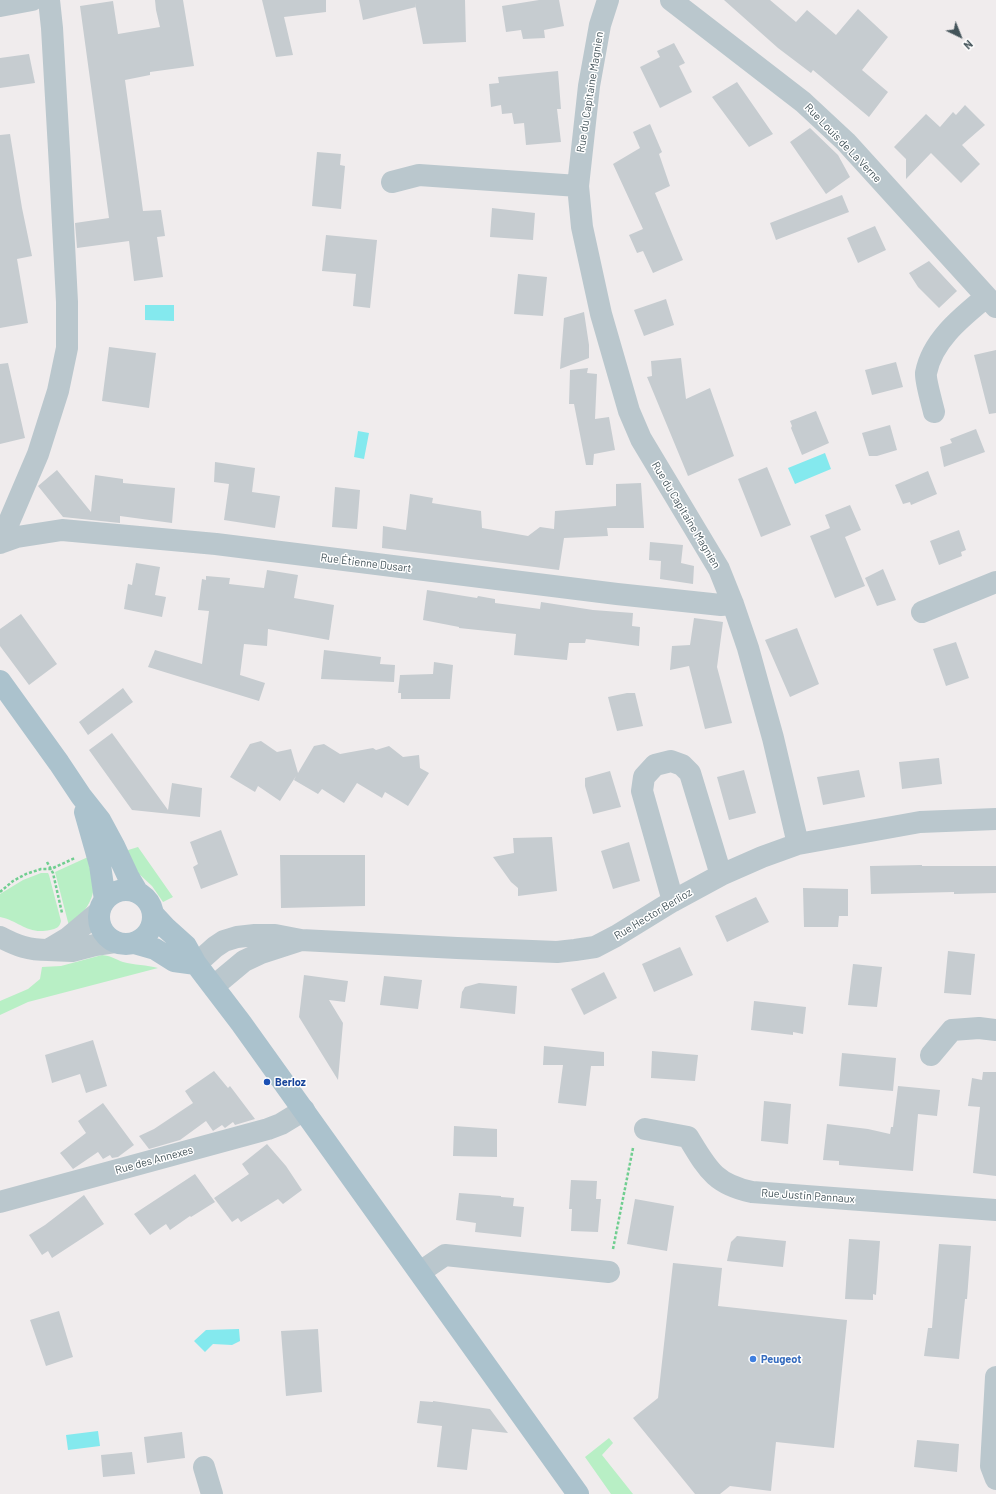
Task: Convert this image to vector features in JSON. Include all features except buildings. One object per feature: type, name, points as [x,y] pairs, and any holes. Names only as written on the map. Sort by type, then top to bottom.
[{"type":"main road","points":[[3,685],[81,796],[100,820],[138,893],[148,902],[153,914],[186,946],[196,964],[214,986],[304,1110],[578,1494]]},
{"type":"main road","points":[[81,796],[100,865],[102,906],[98,918],[101,928],[106,936],[155,949],[174,961],[196,964]]},
{"type":"main road","points":[[102,906],[114,892],[126,890],[138,893]]},
{"type":"main road","points":[[124,942],[147,934],[152,925],[153,914]]},
{"type":"street","points":[[0,6],[32,0]]},
{"type":"street","points":[[0,543],[35,461],[51,417],[58,391],[66,348],[67,302],[52,28],[49,0]]},
{"type":"street","name":"Rue du Capitaine Magnien","points":[[608,0],[600,25],[589,86],[578,186],[582,227],[601,314],[630,411],[641,439],[719,569],[734,604],[773,738],[798,844]]},
{"type":"street","name":"Rue Louis de La Verne","points":[[671,0],[803,102],[846,142],[991,302]]},
{"type":"street","points":[[392,182],[419,175],[578,186]]},
{"type":"street","points":[[934,412],[926,374],[932,355],[944,335],[955,324],[991,302]]},
{"type":"street","name":"Rue Étienne Dusart","points":[[0,543],[18,537],[62,530],[230,546],[617,594],[722,605],[734,604]]},
{"type":"street","points":[[922,612],[996,582]]},
{"type":"street","points":[[673,901],[642,791],[644,778],[655,765],[671,761],[682,765],[690,773],[721,874]]},
{"type":"street","name":"Rue Hector Berlioz","points":[[196,964],[215,947],[237,937],[275,935],[301,940],[557,952],[595,947],[721,874],[798,844],[920,822],[996,820]]},
{"type":"street","points":[[48,950],[68,938],[102,906]]},
{"type":"street","points":[[0,937],[16,946],[29,949],[72,952],[95,945],[124,942]]},
{"type":"street","name":"Rue Hector Berlioz","points":[[214,986],[244,961],[261,953],[301,940]]},
{"type":"street","points":[[931,1055],[952,1030],[979,1028],[996,1030]]},
{"type":"street","name":"Rue des Annexes","points":[[0,1202],[268,1129],[304,1110]]},
{"type":"street","name":"Rue Justin Pannaux","points":[[645,1129],[688,1137],[705,1165],[716,1178],[740,1190],[996,1210]]},
{"type":"street","points":[[420,1272],[445,1255],[609,1272]]},
{"type":"street","points":[[996,1377],[991,1466],[996,1479]]},
{"type":"street","points":[[204,1467],[212,1494]]},
{"type":"path","points":[[0,892],[13,881],[26,874],[41,869],[51,869],[78,856]]},
{"type":"path","points":[[47,862],[51,869],[63,919]]},
{"type":"path","points":[[609,1272],[633,1148],[645,1129]]},
{"type":"green space","points":[[138,847],[173,897],[163,902],[152,886],[138,873],[125,851]]},
{"type":"green space","points":[[88,857],[93,885],[92,897],[77,920],[69,926],[55,872]]},
{"type":"green space","points":[[41,873],[48,873],[49,875],[61,921],[59,926],[50,930],[35,931],[0,917],[0,894],[23,880]]},
{"type":"green space","points":[[102,955],[127,963],[158,968],[28,1002],[0,1015],[0,1001],[28,989],[40,979],[42,967],[61,966]]},
{"type":"green space","points":[[609,1438],[613,1443],[602,1455],[633,1494],[611,1494],[585,1457]]},
{"type":"water","points":[[145,305],[174,305],[174,321],[145,320]]},
{"type":"water","points":[[358,431],[369,433],[364,459],[354,457]]},
{"type":"water","points":[[825,453],[831,469],[795,484],[788,468]]},
{"type":"water","points":[[239,1329],[240,1341],[232,1345],[213,1344],[205,1352],[194,1341],[206,1330]]},
{"type":"water","points":[[98,1431],[100,1446],[68,1450],[66,1435]]},
{"type":"place","name":"Berloz","points":[[267,1082]]},
{"type":"place","name":"Peugeot","points":[[753,1359]]}]
